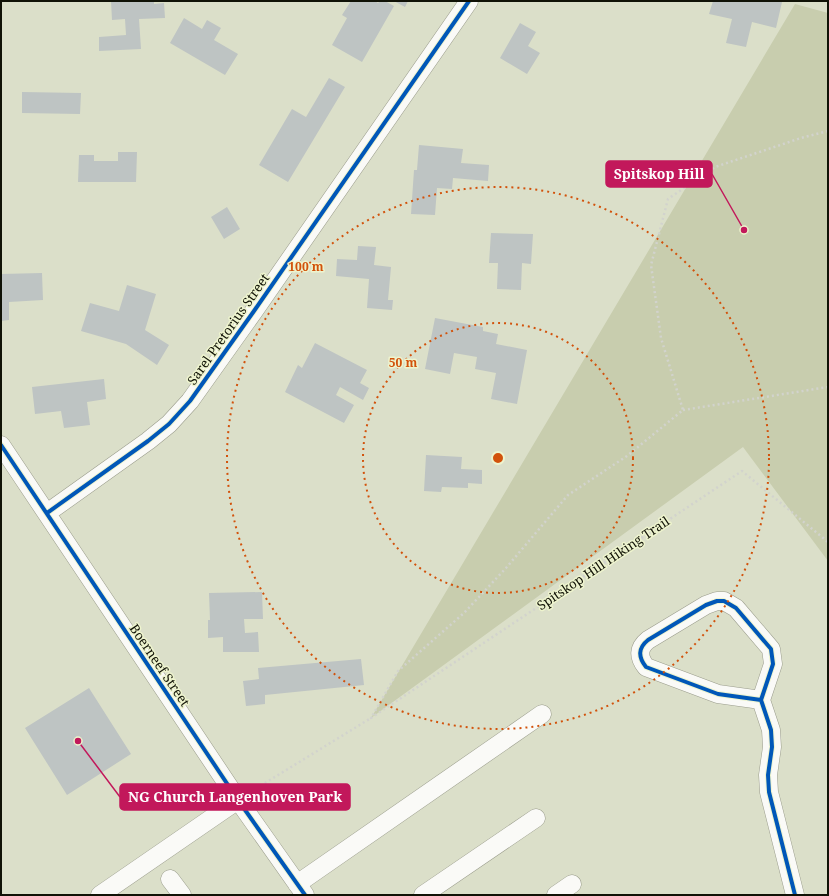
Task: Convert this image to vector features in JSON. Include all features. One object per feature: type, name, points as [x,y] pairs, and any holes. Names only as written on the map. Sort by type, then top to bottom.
[{"type":"street","name":"Sarel Pretorius Street","points":[[47,513],[148,441],[169,424],[190,400],[254,311],[469,1]]},
{"type":"street","name":"Boerneef Street","points":[[1,446],[238,800],[301,890]]},
{"type":"street","points":[[760,700],[718,694],[646,667],[641,661],[639,655],[641,648],[648,640],[706,605],[717,601],[724,601],[736,608],[771,649],[773,664],[760,700],[771,730],[772,747],[768,775],[769,792],[795,895]]},
{"type":"street","points":[[301,890],[542,714]]},
{"type":"street","points":[[100,895],[238,800]]},
{"type":"street","points":[[423,895],[536,818]]},
{"type":"street","points":[[170,880],[182,895]]},
{"type":"street","points":[[556,895],[572,884]]},
{"type":"path","points":[[828,131],[801,138],[715,167],[668,199],[651,265],[661,338],[683,410],[828,387]]},
{"type":"green space","points":[[795,4],[828,13],[828,561],[743,447],[371,718]]},
{"type":"building","points":[[111,1],[154,1],[154,4],[164,3],[165,18],[139,19],[141,49],[99,51],[99,37],[126,35],[125,19],[112,20]]},
{"type":"building","points":[[351,1],[375,1],[378,3],[380,1],[385,1],[394,6],[362,62],[332,45],[347,18],[342,15]]},
{"type":"building","points":[[394,1],[408,1],[405,7]]},
{"type":"building","points":[[713,1],[782,2],[776,28],[752,22],[746,47],[726,43],[732,19],[709,14]]},
{"type":"building","points":[[184,18],[202,29],[207,20],[221,28],[214,40],[238,54],[225,75],[170,43]]},
{"type":"building","points":[[520,23],[536,32],[528,46],[540,53],[527,74],[500,58]]},
{"type":"building","points":[[329,78],[345,87],[288,182],[259,165],[292,109],[306,117]]},
{"type":"building","points":[[22,92],[81,93],[80,114],[22,113]]},
{"type":"building","points":[[419,145],[463,149],[461,163],[489,165],[488,181],[453,178],[452,189],[437,188],[435,215],[411,214],[414,170],[417,170]]},
{"type":"building","points":[[118,152],[137,152],[136,182],[78,182],[79,155],[94,155],[94,161],[118,161]]},
{"type":"building","points":[[227,207],[240,229],[224,239],[211,217]]},
{"type":"building","points":[[491,233],[533,234],[531,264],[522,263],[521,290],[497,289],[498,263],[489,263]]},
{"type":"building","points":[[358,246],[376,247],[374,265],[391,267],[388,300],[393,300],[392,310],[367,308],[369,279],[336,276],[337,259],[357,260]]},
{"type":"building","points":[[42,273],[43,300],[9,302],[9,320],[1,321],[1,274]]},
{"type":"building","points":[[127,285],[156,294],[145,330],[169,345],[157,365],[126,344],[81,331],[90,303],[119,311]]},
{"type":"building","points":[[435,318],[483,327],[483,331],[498,334],[496,344],[527,350],[517,404],[491,399],[496,373],[475,369],[477,357],[454,353],[450,374],[425,369]]},
{"type":"building","points":[[315,343],[367,370],[360,383],[369,388],[363,400],[340,387],[336,395],[354,405],[344,423],[285,392],[298,365],[302,368]]},
{"type":"building","points":[[104,379],[106,399],[87,402],[90,425],[64,428],[61,411],[35,414],[32,387]]},
{"type":"building","points":[[426,455],[462,457],[461,469],[482,470],[482,484],[468,483],[468,488],[442,487],[441,492],[424,491]]},
{"type":"building","points":[[262,592],[263,619],[244,619],[245,633],[258,632],[259,652],[223,652],[223,637],[208,638],[208,620],[210,620],[209,593]]},
{"type":"building","points":[[361,659],[364,685],[265,695],[265,704],[246,706],[243,681],[259,679],[258,668]]},
{"type":"building","points":[[89,688],[131,754],[67,795],[25,728]]},
{"type":"cycle path","points":[[47,513],[148,441],[169,424],[190,401],[469,1]]},
{"type":"cycle path","points":[[1,445],[238,800],[305,895]]},
{"type":"cycle path","points":[[761,700],[718,694],[646,667],[640,656],[642,646],[648,640],[706,605],[717,601],[724,601],[736,608],[771,649],[773,664],[761,700],[771,730],[772,747],[768,775],[769,792],[795,895]]},
{"type":"place","name":"Spitskop Hill","points":[[744,230]]},
{"type":"place","name":"NG Church Langenhoven Park","points":[[78,741]]}]
